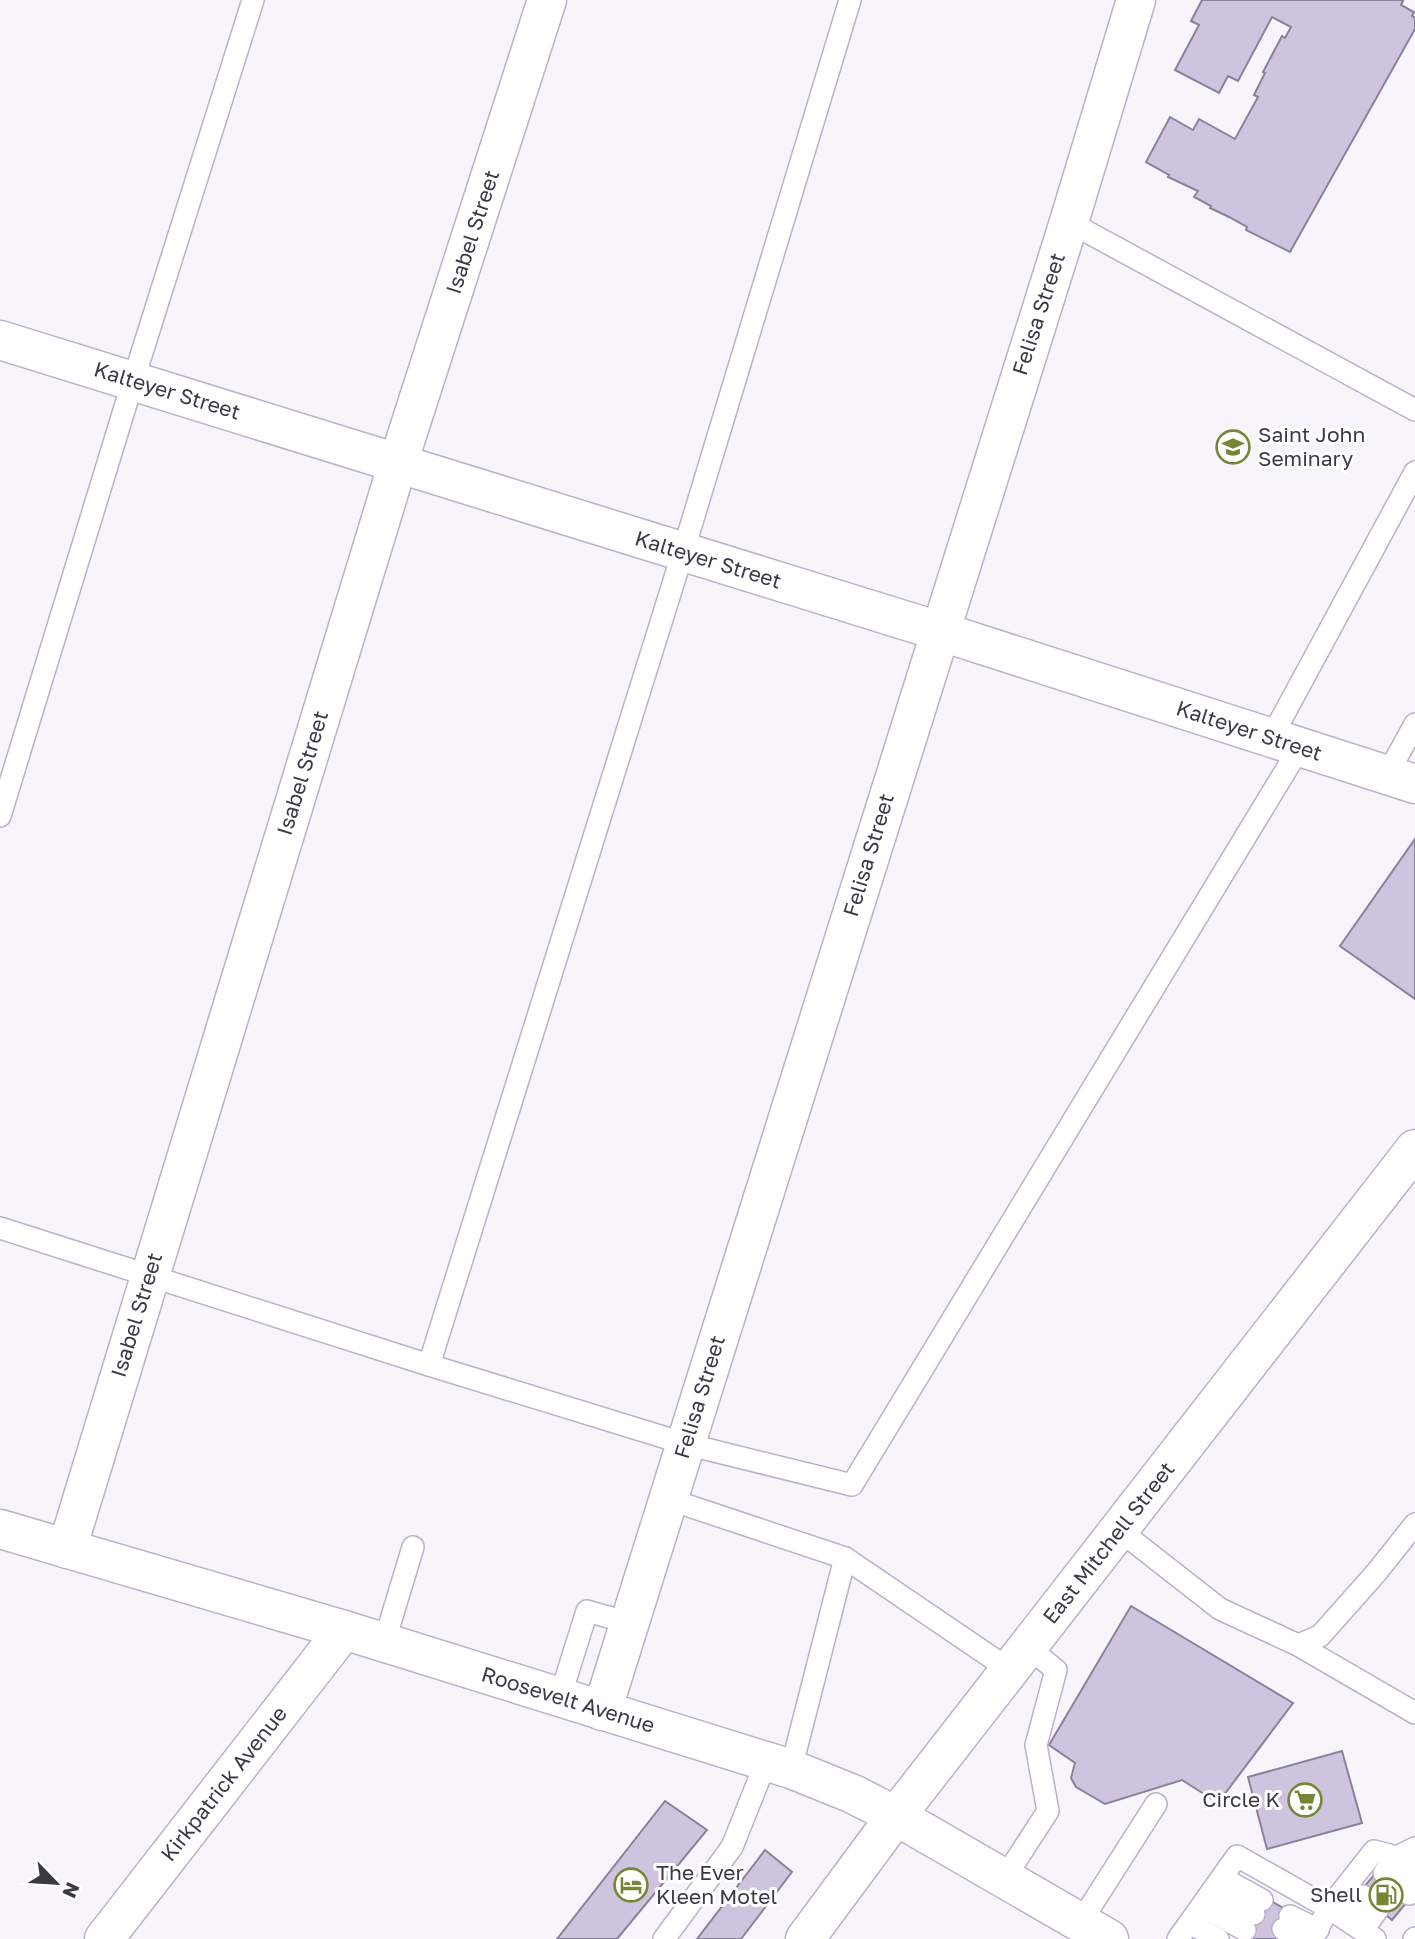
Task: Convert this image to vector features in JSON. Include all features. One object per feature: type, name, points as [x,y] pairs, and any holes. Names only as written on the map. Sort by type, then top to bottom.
[{"type":"street","name":"Isabel Street","points":[[67,1549],[398,463],[547,0]]},
{"type":"street","name":"Felisa Street","points":[[602,1711],[1069,222],[1136,0]]},
{"type":"street","name":"Kalteyer Street","points":[[0,340],[939,631],[1401,779]]},
{"type":"street","name":"East Mitchell Street","points":[[806,1939],[896,1816],[1415,1149]]},
{"type":"street","name":"Roosevelt Avenue","points":[[0,1528],[344,1630],[779,1765],[853,1794],[896,1816],[1094,1931]]},
{"type":"street","name":"Kirkpatrick Avenue","points":[[104,1939],[344,1630]]},
{"type":"lane","points":[[0,816],[253,0]]},
{"type":"lane","points":[[429,1365],[683,552],[850,0]]},
{"type":"lane","points":[[1069,222],[1415,410]]},
{"type":"lane","points":[[0,1228],[686,1444],[852,1485],[1285,742],[1415,472]]},
{"type":"lane","points":[[1401,779],[1415,724]]},
{"type":"lane","points":[[668,1499],[845,1558],[1019,1659],[1056,1670],[1037,1745],[1048,1811],[1004,1879]]},
{"type":"lane","points":[[1298,1645],[1320,1636],[1415,1524]]},
{"type":"lane","points":[[1119,1530],[1220,1609],[1298,1645],[1411,1703]]},
{"type":"lane","points":[[384,1643],[413,1547]]},
{"type":"lane","points":[[664,1939],[732,1847],[779,1765],[845,1558]]},
{"type":"lane","points":[[560,1697],[587,1611],[629,1623]]},
{"type":"lane","points":[[1094,1931],[1156,1804]]},
{"type":"lane","points":[[1357,1927],[1374,1851],[1405,1872]]},
{"type":"lane","points":[[1201,1907],[1237,1856],[1357,1927]]},
{"type":"lane","points":[[1201,1907],[1254,1915],[1201,1907]]},
{"type":"lane","points":[[1201,1907],[1218,1939]]},
{"type":"lane","points":[[1290,1928],[1315,1934],[1357,1927],[1377,1908],[1357,1927]]},
{"type":"building","points":[[1202,0],[1401,0],[1401,5],[1414,12],[1412,16],[1415,18],[1415,29],[1290,252],[1210,208],[1211,206],[1194,197],[1198,191],[1168,177],[1169,175],[1146,162],[1170,117],[1193,130],[1199,119],[1235,139],[1258,97],[1254,95],[1265,73],[1263,72],[1282,36],[1285,38],[1291,27],[1272,17],[1238,81],[1228,76],[1219,93],[1175,70],[1199,25],[1191,21]]},
{"type":"building","points":[[1415,839],[1415,999],[1340,946]]},
{"type":"building","points":[[1131,1606],[1293,1703],[1218,1803],[1182,1780],[1105,1804],[1076,1787],[1071,1778],[1075,1763],[1049,1745]]},
{"type":"building","name":"Circle K","points":[[1342,1751],[1362,1823],[1267,1849],[1248,1777]]},
{"type":"building","name":"The Ever Kleen Motel","points":[[665,1801],[707,1830],[617,1939],[557,1939]]},
{"type":"building","points":[[765,1850],[792,1872],[741,1939],[697,1939]]},
{"type":"building","name":"Shell","points":[[1379,1869],[1412,1896],[1392,1920],[1359,1893]]},
{"type":"building","name":"Shell","points":[[1264,1897],[1292,1913],[1277,1939],[1251,1939],[1243,1934]]},
{"type":"place","name":"Saint John Seminary","points":[[1233,447]]},
{"type":"place","name":"Circle K","points":[[1305,1800]]},
{"type":"place","name":"The Ever Kleen Motel","points":[[631,1885]]},
{"type":"place","name":"Shell","points":[[1386,1895]]}]
